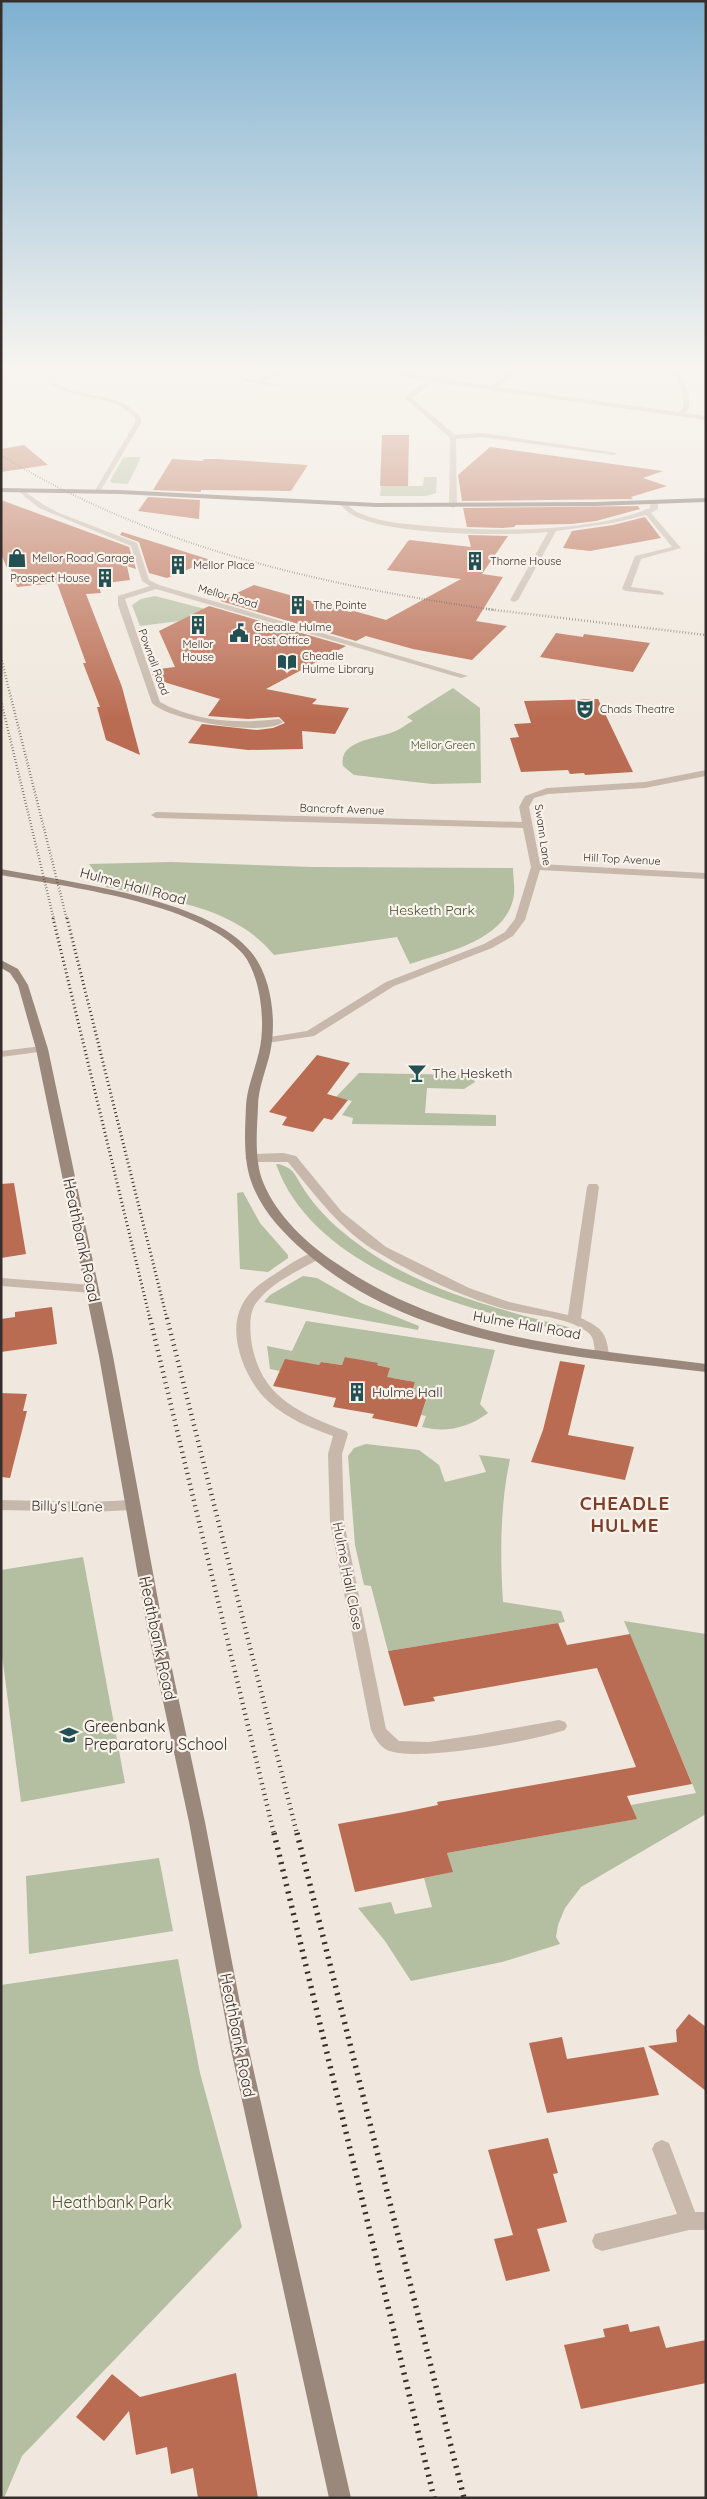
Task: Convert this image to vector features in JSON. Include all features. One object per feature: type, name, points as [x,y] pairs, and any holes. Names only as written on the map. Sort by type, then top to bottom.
[{"type":"main road","points":[[1,490],[97,492],[343,504],[453,506],[706,500]]},
{"type":"street","points":[[97,492],[100,487]]},
{"type":"street","points":[[453,487],[453,506]]},
{"type":"street","points":[[20,490],[25,497],[64,517],[134,545],[146,581],[156,587]]},
{"type":"street","points":[[343,504],[346,510],[355,515],[409,526],[460,531],[552,530],[648,513],[654,509],[654,502]]},
{"type":"street","points":[[648,513],[677,548],[638,558],[626,590],[660,593]]},
{"type":"street","points":[[514,600],[552,530]]},
{"type":"street","name":"Mellor Road","points":[[156,587],[464,676]]},
{"type":"street","name":"Pownall Road","points":[[156,587],[121,598],[156,703],[167,711],[196,719],[254,726],[279,722]]},
{"type":"street","name":"Swann Lane","points":[[267,1040],[310,1034],[390,984],[488,946],[509,934],[520,920],[528,902],[536,867],[524,807],[530,796],[536,793],[645,785],[706,773]]},
{"type":"street","name":"Bancroft Avenue","points":[[156,815],[527,825]]},
{"type":"street","name":"Hill Top Avenue","points":[[536,867],[706,876]]},
{"type":"street","name":"Hulme Hall Road","points":[[1,872],[76,885],[176,911],[211,926],[232,939],[246,952],[264,996],[267,1040],[253,1096],[251,1158],[258,1184],[267,1204],[287,1229],[315,1256],[371,1291],[411,1311],[476,1333],[602,1354],[706,1368]]},
{"type":"street","name":"Heathbank Road","points":[[1,963],[14,971],[23,985],[42,1049],[92,1289],[132,1505],[197,1822],[240,2050],[340,2498]]},
{"type":"street","points":[[1,1054],[42,1049]]},
{"type":"street","name":"Hulme Hall Road","points":[[251,1158],[282,1157],[292,1159],[338,1215],[360,1235],[382,1250],[464,1291],[506,1305],[574,1320],[591,1328],[600,1338],[602,1354]]},
{"type":"street","points":[[574,1320],[593,1187]]},
{"type":"street","name":"Hulme Hall Close","points":[[315,1256],[263,1287],[251,1301],[244,1315],[244,1340],[248,1360],[259,1385],[280,1404],[308,1422],[340,1434],[335,1454],[337,1522],[377,1726],[381,1735],[386,1742],[396,1747],[421,1748],[559,1726]]},
{"type":"street","points":[[1,1282],[92,1289]]},
{"type":"street","name":"Billy's Lane","points":[[1,1505],[92,1507],[132,1505]]},
{"type":"street","points":[[602,2241],[698,2221],[662,2150]]},
{"type":"green space","points":[[381,487],[436,487],[436,493],[426,496],[380,496]]},
{"type":"green space","points":[[155,596],[205,609],[179,621],[140,626],[132,605],[141,599]]},
{"type":"green space","name":"Mellor Green","points":[[453,688],[480,708],[481,783],[432,784],[354,775],[343,766],[343,757],[352,746],[398,730],[413,721],[407,717]]},
{"type":"green space","name":"Hesketh Park","points":[[171,862],[313,867],[513,868],[514,895],[509,911],[500,924],[488,934],[457,949],[410,964],[397,937],[274,955],[257,938],[239,925],[219,915],[175,901],[106,887],[89,864]]},
{"type":"green space","points":[[359,1073],[471,1075],[475,1082],[464,1089],[427,1088],[425,1113],[496,1115],[496,1126],[352,1124],[353,1118],[342,1115],[352,1101],[336,1097]]},
{"type":"green space","points":[[276,1164],[285,1166],[292,1171],[314,1203],[338,1228],[368,1251],[394,1267],[450,1292],[568,1327],[573,1331],[531,1323],[444,1299],[400,1281],[360,1259],[324,1233],[295,1201]]},
{"type":"green space","points":[[243,1192],[260,1223],[288,1255],[288,1258],[268,1272],[240,1269],[237,1193]]},
{"type":"green space","points":[[303,1276],[317,1278],[361,1303],[419,1326],[418,1330],[264,1302],[270,1295]]},
{"type":"green space","points":[[306,1321],[495,1350],[480,1404],[488,1413],[465,1426],[431,1429],[422,1427],[426,1416],[421,1415],[427,1398],[411,1394],[415,1382],[393,1378],[382,1389],[390,1368],[346,1357],[342,1365],[321,1362],[317,1369],[280,1371],[270,1369],[267,1346],[292,1351]]},
{"type":"green space","points":[[366,1444],[419,1450],[439,1465],[445,1482],[486,1472],[479,1455],[510,1459],[504,1494],[502,1530],[503,1602],[561,1611],[565,1622],[388,1651],[371,1586],[364,1585],[355,1545],[348,1456],[354,1448]]},
{"type":"green space","points":[[83,1557],[125,1783],[21,1802],[1,1647],[1,1570]]},
{"type":"green space","points":[[624,1621],[706,1634],[706,1814],[581,1887],[565,1908],[558,1925],[556,1937],[560,1944],[502,1962],[411,1981],[385,1941],[358,1908],[391,1902],[395,1914],[432,1907],[424,1878],[452,1872],[447,1853],[636,1819],[631,1805],[696,1793]]},
{"type":"green space","points":[[159,1858],[173,1931],[29,1954],[26,1876]]},
{"type":"green space","name":"Heathbank Park","points":[[178,1959],[200,2073],[242,2227],[22,2456],[4,2498],[1,2498],[1,1985]]},
{"type":"building","points":[[155,487],[294,487],[291,491],[201,490],[201,492],[153,490]]},
{"type":"building","points":[[460,487],[665,487],[631,497],[633,499],[462,501]]},
{"type":"building","points":[[148,497],[200,500],[199,519],[138,511]]},
{"type":"building","points":[[1,500],[129,547],[136,569],[127,566],[130,580],[98,584],[101,593],[86,594],[122,687],[140,755],[106,740],[97,707],[100,707],[83,663],[86,663],[57,583],[17,587],[10,567],[7,568],[1,554]]},
{"type":"building","points":[[638,506],[640,509],[596,521],[571,524],[516,525],[503,528],[467,527],[463,508]]},
{"type":"building","points":[[645,517],[661,538],[590,551],[563,548],[572,531],[613,525]]},
{"type":"building","points":[[122,532],[211,560],[167,578],[149,573],[139,542],[120,535]]},
{"type":"building","points":[[468,535],[508,536],[482,574],[503,577],[476,621],[507,626],[472,660],[413,649],[366,636],[356,641],[220,601],[254,585],[386,620],[461,579],[387,570],[408,541],[471,547]]},
{"type":"building","points":[[209,606],[346,646],[266,689],[317,699],[312,704],[349,708],[335,734],[302,731],[303,749],[248,750],[188,743],[202,724],[257,730],[273,728],[285,723],[279,717],[248,719],[208,716],[220,699],[154,679],[151,670],[175,667],[159,631]]},
{"type":"building","points":[[556,633],[583,637],[584,634],[650,643],[633,672],[540,657]]},
{"type":"building","points":[[598,699],[633,772],[585,775],[584,773],[570,774],[568,770],[521,772],[510,738],[519,737],[514,724],[531,723],[524,701]]},
{"type":"building","points":[[317,1055],[350,1063],[327,1094],[348,1100],[332,1120],[324,1118],[313,1132],[282,1125],[287,1117],[269,1112]]},
{"type":"building","points":[[14,1183],[26,1254],[1,1258],[1,1184]]},
{"type":"building","points":[[52,1307],[57,1344],[1,1352],[1,1319],[15,1317],[15,1312]]},
{"type":"building","name":"Hulme Hall","points":[[345,1357],[378,1363],[377,1365],[390,1368],[387,1377],[415,1382],[411,1394],[427,1397],[417,1427],[372,1418],[374,1414],[333,1407],[336,1398],[273,1386],[285,1359],[319,1365],[321,1362],[342,1365]]},
{"type":"building","points":[[560,1361],[585,1365],[568,1435],[634,1447],[625,1480],[531,1462],[543,1430]]},
{"type":"building","points":[[1,1393],[27,1394],[23,1411],[27,1411],[10,1478],[1,1477]]},
{"type":"building","points":[[558,1623],[567,1645],[630,1634],[692,1784],[627,1796],[637,1819],[447,1853],[453,1872],[355,1892],[338,1824],[438,1805],[437,1802],[636,1767],[597,1668],[433,1697],[435,1701],[404,1706],[388,1651]]},
{"type":"building","points":[[689,2014],[706,2027],[706,2091],[648,2046],[677,2042],[676,2030]]},
{"type":"building","points":[[562,2037],[567,2059],[644,2047],[659,2095],[547,2113],[529,2043]]},
{"type":"building","points":[[548,2138],[558,2173],[553,2174],[567,2222],[537,2229],[550,2271],[506,2281],[494,2239],[513,2235],[488,2150]]},
{"type":"building","points":[[628,2324],[630,2332],[659,2326],[666,2348],[706,2340],[706,2383],[581,2409],[564,2345],[605,2337],[603,2329]]},
{"type":"building","points":[[236,2373],[258,2498],[198,2498],[193,2468],[171,2474],[167,2447],[136,2455],[129,2411],[104,2441],[76,2417],[112,2374],[140,2397]]},
{"type":"railway","points":[[57,487],[117,515],[177,538],[239,558],[366,589],[495,610]]},
{"type":"railway","points":[[486,609],[706,635]]},
{"type":"railway","points":[[1,658],[67,920]]},
{"type":"railway","points":[[1,701],[54,920]]},
{"type":"railway","points":[[53,918],[150,1319]]},
{"type":"railway","points":[[67,918],[167,1319]]},
{"type":"railway","points":[[150,1318],[274,1834]]},
{"type":"railway","points":[[167,1318],[297,1834]]},
{"type":"railway","points":[[274,1833],[434,2498]]},
{"type":"railway","points":[[297,1833],[464,2498]]},
{"type":"place","name":"Mellor Road Garage","points":[[17,558]]},
{"type":"place","name":"Thorne House","points":[[475,561]]},
{"type":"place","name":"Mellor Place","points":[[178,565]]},
{"type":"place","name":"Prospect House","points":[[105,578]]},
{"type":"place","name":"The Pointe","points":[[298,605]]},
{"type":"place","name":"Mellor House","points":[[198,625]]},
{"type":"place","name":"Cheadle Hulme Post Office","points":[[239,633]]},
{"type":"place","name":"Cheadle Hulme Library","points":[[287,662]]},
{"type":"place","name":"Chads Theatre","points":[[585,709]]},
{"type":"place","name":"The Hesketh","points":[[417,1073]]},
{"type":"place","name":"Hulme Hall","points":[[357,1392]]},
{"type":"place","name":"Greenbank Preparatory School","points":[[69,1735]]},
{"type":"district","name":"CHEADLE HULME","points":[[625,1514]]}]
